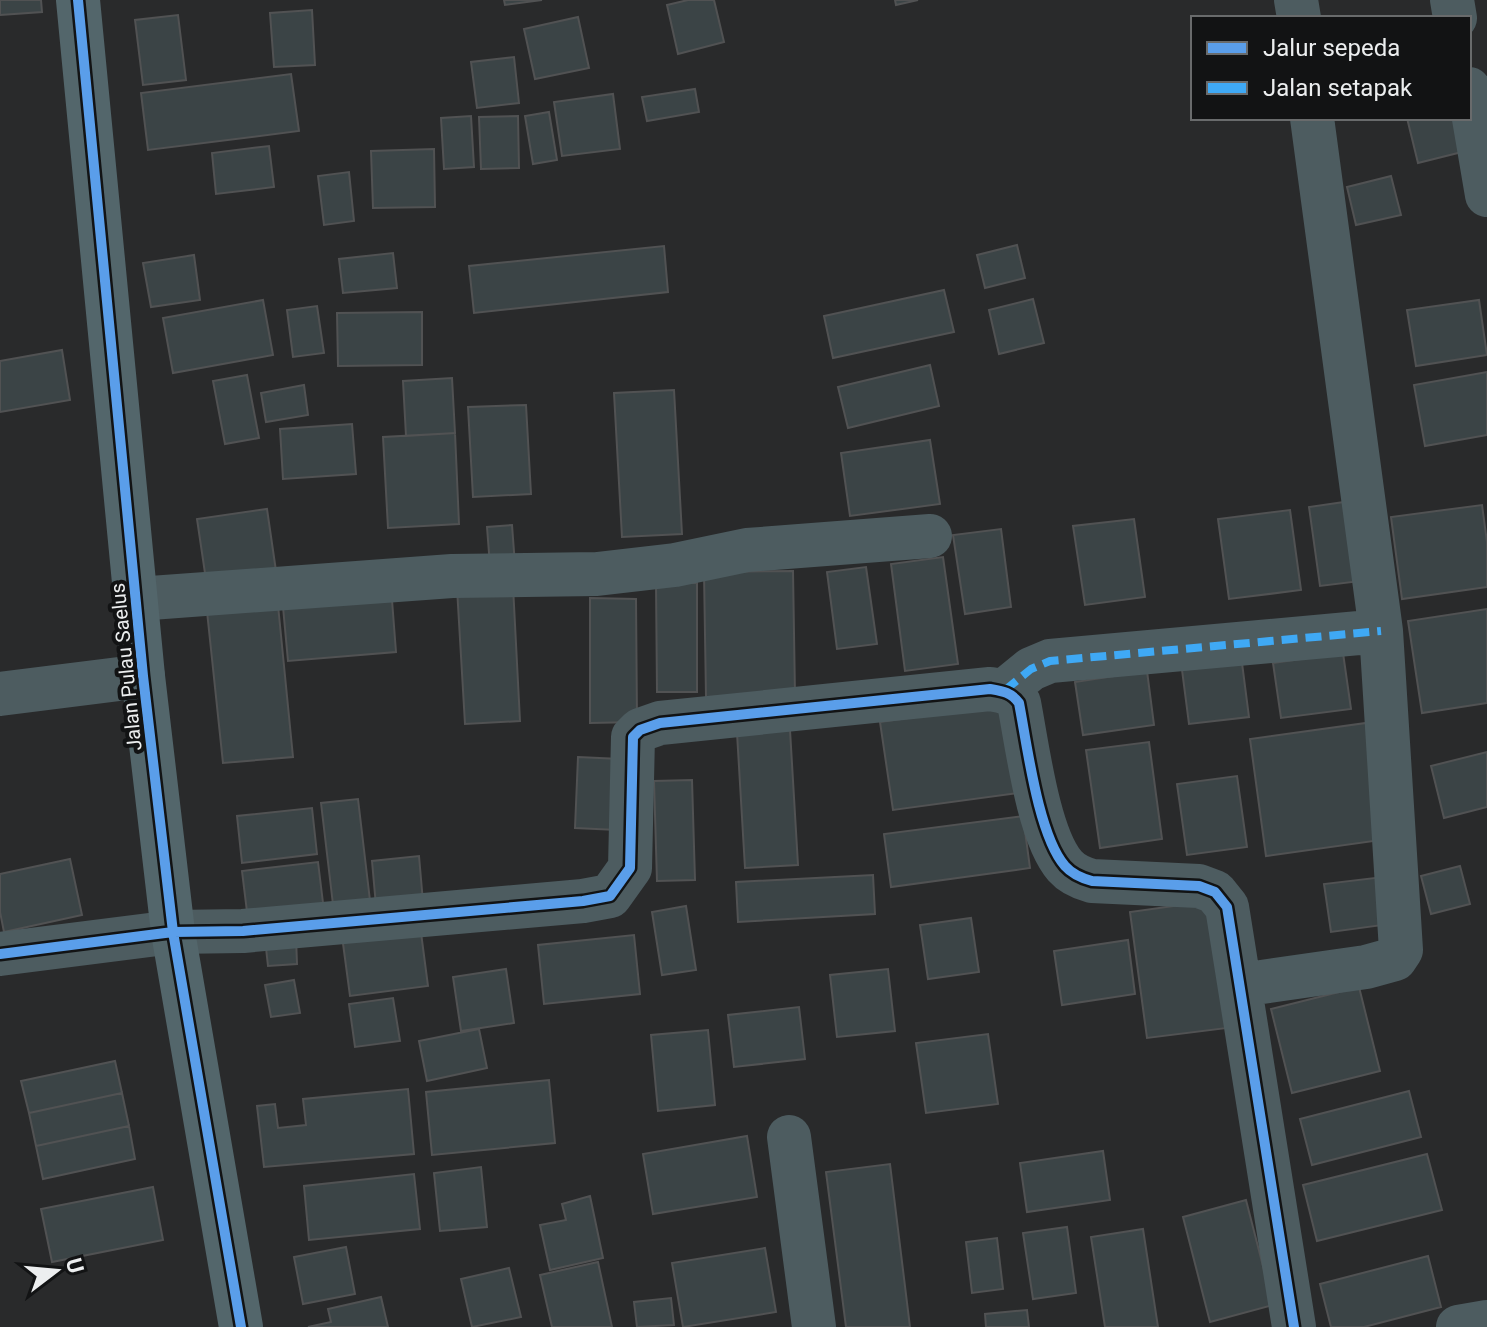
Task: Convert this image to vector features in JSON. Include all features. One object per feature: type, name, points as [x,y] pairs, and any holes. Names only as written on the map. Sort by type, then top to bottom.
[{"type":"street","name":"Jalan Pulau Saelus","points":[[78,0],[143,676],[173,932],[241,1327]]},
{"type":"street","points":[[1471,101],[1487,195]]},
{"type":"street","points":[[1241,985],[1366,967],[1395,959],[1401,950],[1381,631],[1312,120]]},
{"type":"street","points":[[137,599],[452,576],[597,574],[675,565],[747,550],[930,536]]},
{"type":"street","points":[[1004,691],[1031,669],[1050,661],[1381,631]]},
{"type":"street","points":[[0,694],[143,676]]},
{"type":"street","points":[[0,954],[173,932],[243,931],[583,901],[610,896],[630,868],[633,737],[640,730],[660,723],[762,712],[990,689],[1004,691],[1013,695],[1019,703],[1040,809],[1052,845],[1064,865],[1078,877],[1092,881],[1199,886],[1215,892],[1227,907],[1294,1327]]},
{"type":"street","points":[[789,1137],[814,1327]]},
{"type":"street","points":[[1458,1327],[1487,1322]]},
{"type":"building","points":[[0,0],[41,0],[42,12],[0,15]]},
{"type":"building","points":[[504,0],[542,0],[505,5]]},
{"type":"building","points":[[688,0],[714,0],[724,42],[678,54],[667,5]]},
{"type":"building","points":[[895,0],[918,0],[896,5]]},
{"type":"building","points":[[312,10],[315,65],[274,67],[270,13]]},
{"type":"building","points":[[178,15],[186,80],[143,85],[135,20]]},
{"type":"building","points":[[578,17],[589,68],[535,79],[524,29]]},
{"type":"building","points":[[514,57],[519,103],[477,108],[471,62]]},
{"type":"building","points":[[291,74],[299,131],[148,150],[141,93]]},
{"type":"building","points":[[695,89],[699,112],[647,121],[642,97]]},
{"type":"building","points":[[613,94],[620,149],[562,156],[554,102]]},
{"type":"building","points":[[549,112],[557,160],[533,164],[525,116]]},
{"type":"building","points":[[471,116],[474,167],[444,169],[441,118]]},
{"type":"building","points":[[518,116],[519,168],[481,169],[479,117]]},
{"type":"building","points":[[1407,120],[1470,120],[1478,148],[1418,163]]},
{"type":"building","points":[[269,146],[274,187],[216,194],[212,153]]},
{"type":"building","points":[[434,149],[435,207],[373,208],[371,151]]},
{"type":"building","points":[[349,172],[354,221],[324,225],[318,176]]},
{"type":"building","points":[[1391,176],[1401,215],[1356,225],[1347,187]]},
{"type":"building","points":[[1017,245],[1025,278],[985,288],[977,255]]},
{"type":"building","points":[[664,246],[668,292],[474,313],[469,266]]},
{"type":"building","points":[[393,253],[397,288],[343,293],[339,259]]},
{"type":"building","points":[[194,255],[200,300],[151,307],[143,263]]},
{"type":"building","points":[[944,290],[954,332],[833,358],[824,316]]},
{"type":"building","points":[[1033,299],[1044,343],[999,354],[989,310]]},
{"type":"building","points":[[263,300],[273,355],[173,373],[163,318]]},
{"type":"building","points":[[1479,300],[1487,355],[1416,366],[1407,310]]},
{"type":"building","points":[[317,306],[324,353],[293,357],[287,310]]},
{"type":"building","points":[[422,312],[422,365],[338,366],[337,313]]},
{"type":"building","points":[[62,350],[70,400],[0,412],[0,361]]},
{"type":"building","points":[[930,365],[939,406],[848,428],[838,387]]},
{"type":"building","points":[[1487,372],[1487,435],[1425,446],[1414,385]]},
{"type":"building","points":[[247,375],[259,438],[225,444],[213,381]]},
{"type":"building","points":[[452,378],[455,433],[406,436],[403,381]]},
{"type":"building","points":[[304,385],[308,415],[266,422],[261,393]]},
{"type":"building","points":[[674,390],[682,534],[622,537],[614,393]]},
{"type":"building","points":[[526,405],[531,494],[473,497],[468,407]]},
{"type":"building","points":[[352,424],[356,474],[283,479],[280,429]]},
{"type":"building","points":[[455,433],[459,524],[388,528],[383,437]]},
{"type":"building","points":[[930,440],[940,504],[850,516],[841,453]]},
{"type":"building","points":[[1358,500],[1369,580],[1320,586],[1309,507]]},
{"type":"building","points":[[1482,505],[1487,542],[1487,587],[1402,599],[1391,517]]},
{"type":"building","points":[[267,509],[276,571],[206,580],[197,519]]},
{"type":"building","points":[[1290,510],[1301,590],[1229,599],[1218,519]]},
{"type":"building","points":[[1134,519],[1145,597],[1085,605],[1073,526]]},
{"type":"building","points":[[512,525],[515,565],[490,566],[487,527]]},
{"type":"building","points":[[1001,529],[1011,607],[965,614],[953,535]]},
{"type":"building","points":[[943,557],[958,664],[905,671],[891,564]]},
{"type":"building","points":[[866,567],[877,644],[837,649],[827,572]]},
{"type":"building","points":[[793,571],[795,695],[706,697],[704,572]]},
{"type":"building","points":[[656,583],[697,583],[697,692],[657,692]]},
{"type":"building","points":[[513,586],[520,721],[465,724],[457,588]]},
{"type":"building","points":[[391,587],[396,652],[288,661],[282,596]]},
{"type":"building","points":[[277,595],[293,757],[223,763],[206,602]]},
{"type":"building","points":[[590,598],[636,599],[637,722],[590,723]]},
{"type":"building","points":[[1487,609],[1487,703],[1422,713],[1408,621]]},
{"type":"building","points":[[1343,653],[1351,709],[1281,718],[1273,663]]},
{"type":"building","points":[[1242,663],[1249,717],[1189,724],[1182,670]]},
{"type":"building","points":[[1147,671],[1154,725],[1083,735],[1075,682]]},
{"type":"building","points":[[1014,703],[1026,792],[893,810],[880,722]]},
{"type":"building","points":[[1366,723],[1381,840],[1266,856],[1250,739]]},
{"type":"building","points":[[790,730],[798,865],[745,868],[737,733]]},
{"type":"building","points":[[1149,742],[1162,839],[1100,848],[1086,750]]},
{"type":"building","points":[[1487,752],[1487,807],[1444,818],[1431,766]]},
{"type":"building","points":[[578,757],[620,759],[617,830],[575,828]]},
{"type":"building","points":[[1237,776],[1247,847],[1187,855],[1177,784]]},
{"type":"building","points":[[692,780],[695,880],[657,881],[654,781]]},
{"type":"building","points":[[358,799],[371,909],[334,913],[321,803]]},
{"type":"building","points":[[312,808],[317,854],[242,863],[237,816]]},
{"type":"building","points":[[1023,816],[1030,868],[891,887],[884,834]]},
{"type":"building","points":[[419,856],[423,902],[376,906],[372,861]]},
{"type":"building","points":[[70,859],[82,915],[4,932],[0,912],[0,874]]},
{"type":"building","points":[[318,862],[324,911],[248,920],[242,871]]},
{"type":"building","points":[[1460,866],[1470,904],[1431,914],[1421,876]]},
{"type":"building","points":[[873,875],[875,914],[738,922],[736,882]]},
{"type":"building","points":[[1383,877],[1390,924],[1331,932],[1324,884]]},
{"type":"building","points":[[1210,901],[1227,1028],[1147,1038],[1130,912]]},
{"type":"building","points":[[686,906],[696,970],[662,975],[652,912]]},
{"type":"building","points":[[971,918],[979,972],[928,979],[920,925]]},
{"type":"building","points":[[420,925],[428,986],[350,996],[342,936]]},
{"type":"building","points":[[634,935],[640,994],[544,1004],[538,945]]},
{"type":"building","points":[[296,937],[297,964],[268,966],[265,939]]},
{"type":"building","points":[[1128,940],[1135,994],[1062,1005],[1054,951]]},
{"type":"building","points":[[506,969],[514,1023],[461,1031],[453,977]]},
{"type":"building","points":[[888,969],[895,1031],[837,1037],[830,975]]},
{"type":"building","points":[[294,980],[300,1013],[271,1017],[265,985]]},
{"type":"building","points":[[1359,987],[1380,1071],[1292,1093],[1271,1009]]},
{"type":"building","points":[[393,998],[400,1041],[355,1047],[349,1004]]},
{"type":"building","points":[[799,1007],[805,1059],[734,1067],[728,1015]]},
{"type":"building","points":[[479,1029],[487,1068],[427,1081],[419,1041]]},
{"type":"building","points":[[708,1030],[715,1105],[658,1111],[651,1035]]},
{"type":"building","points":[[988,1034],[998,1104],[926,1113],[916,1043]]},
{"type":"building","points":[[115,1061],[122,1093],[29,1113],[21,1081]]},
{"type":"building","points":[[549,1080],[555,1143],[432,1155],[426,1092]]},
{"type":"building","points":[[408,1089],[414,1154],[264,1167],[257,1106],[275,1104],[278,1128],[306,1125],[303,1099]]},
{"type":"building","points":[[1409,1091],[1421,1137],[1312,1165],[1300,1119]]},
{"type":"building","points":[[122,1093],[129,1126],[36,1146],[29,1113]]},
{"type":"building","points":[[129,1126],[135,1159],[43,1179],[36,1146]]},
{"type":"building","points":[[747,1136],[757,1197],[653,1214],[643,1154]]},
{"type":"building","points":[[1103,1151],[1110,1200],[1027,1212],[1020,1163]]},
{"type":"building","points":[[1427,1154],[1442,1210],[1317,1241],[1303,1185]]},
{"type":"building","points":[[890,1164],[910,1327],[846,1327],[826,1172]]},
{"type":"building","points":[[481,1167],[487,1227],[440,1231],[434,1173]]},
{"type":"building","points":[[414,1174],[420,1229],[309,1240],[304,1186]]},
{"type":"building","points":[[153,1187],[163,1240],[52,1262],[41,1209]]},
{"type":"building","points":[[590,1196],[603,1258],[550,1270],[540,1225],[566,1220],[562,1204]]},
{"type":"building","points":[[1246,1200],[1273,1305],[1210,1322],[1183,1217]]},
{"type":"building","points":[[1067,1227],[1076,1293],[1033,1299],[1023,1233]]},
{"type":"building","points":[[1143,1229],[1158,1327],[1105,1327],[1091,1237]]},
{"type":"building","points":[[997,1238],[1003,1289],[972,1293],[966,1242]]},
{"type":"building","points":[[346,1247],[355,1294],[303,1304],[294,1257]]},
{"type":"building","points":[[765,1248],[776,1312],[683,1327],[672,1263]]},
{"type":"building","points":[[1428,1256],[1441,1307],[1364,1327],[1331,1327],[1320,1284]]},
{"type":"building","points":[[598,1262],[612,1327],[552,1327],[540,1275]]},
{"type":"building","points":[[509,1268],[521,1317],[472,1327],[461,1279]]},
{"type":"building","points":[[381,1297],[388,1327],[308,1327],[331,1322],[328,1309]]},
{"type":"building","points":[[671,1298],[674,1325],[637,1327],[634,1302]]},
{"type":"building","points":[[1027,1310],[1029,1327],[986,1327],[985,1314]]},
{"type":"marked path","points":[[1004,691],[1031,669],[1050,661],[1381,631]]},
{"type":"cycle path","points":[[78,0],[143,676],[173,932],[241,1327]]},
{"type":"cycle path","points":[[0,954],[173,932],[243,931],[583,901],[610,896],[630,868],[633,737],[640,730],[660,723],[990,689],[1002,691],[1019,703],[1041,812],[1056,852],[1068,869],[1092,881],[1199,886],[1215,892],[1227,907],[1294,1327]]}]
